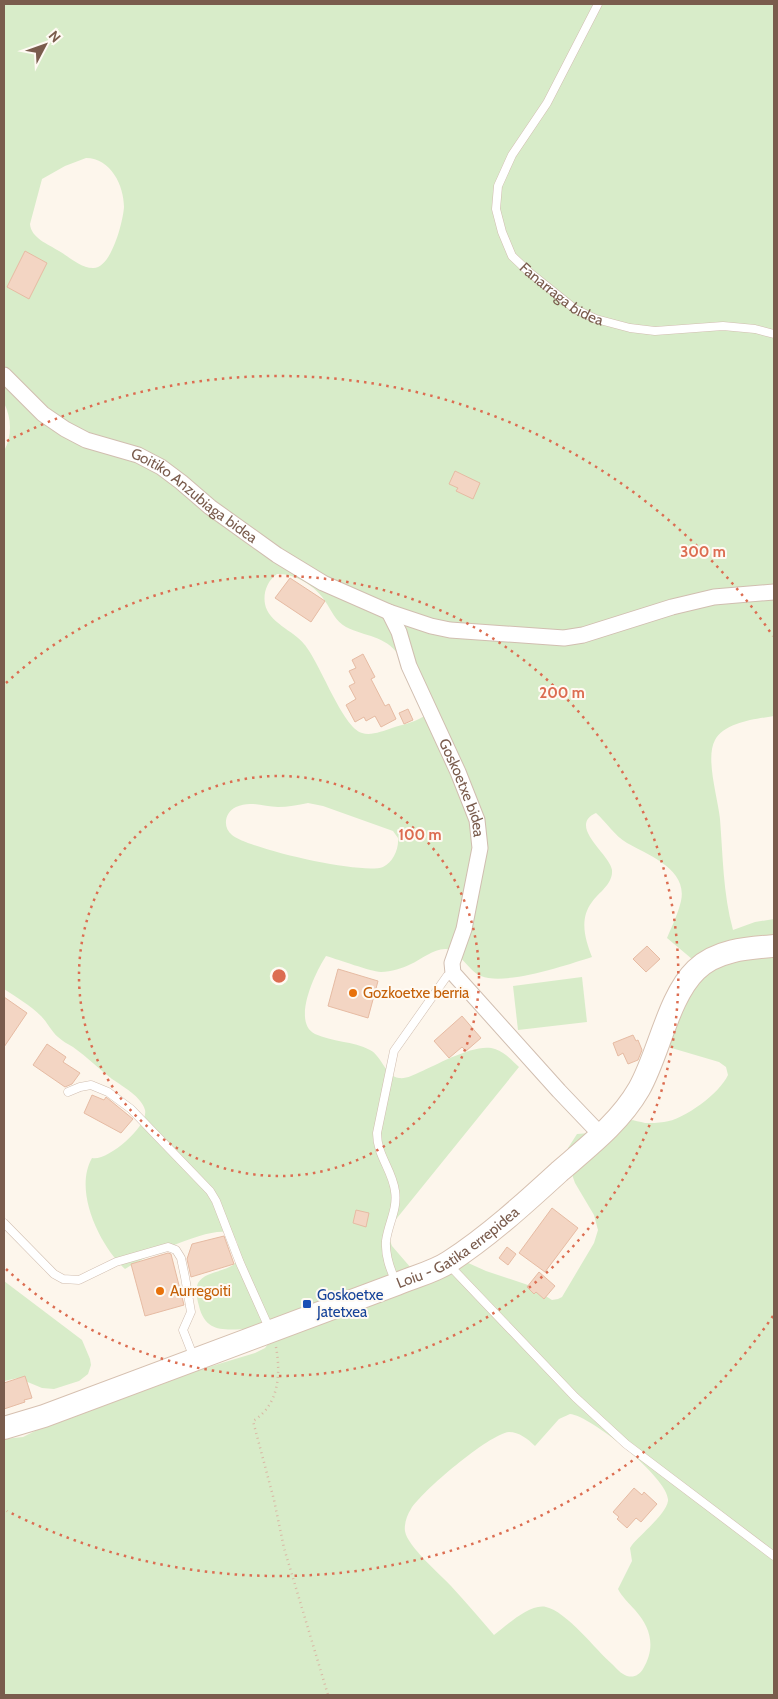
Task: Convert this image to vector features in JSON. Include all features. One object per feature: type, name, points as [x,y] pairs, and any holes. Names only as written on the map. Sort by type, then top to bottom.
[{"type":"street","name":"Goitiko Anzubiaga bidea","points":[[4,375],[43,414],[65,429],[86,440],[138,456],[161,466],[210,507],[277,555],[323,583],[389,612]]},
{"type":"street","points":[[389,612],[417,622],[450,630],[564,638],[672,607],[714,598],[774,592]]},
{"type":"street","name":"Goskoetxe bidea","points":[[389,612],[399,632],[409,666],[458,772],[476,820],[480,848],[464,929],[452,962],[452,973]]},
{"type":"street","name":"Loiu - Gatika errepidea","points":[[4,1428],[44,1416],[447,1264],[502,1224],[617,1119],[638,1090],[679,992],[696,970],[716,957],[731,952],[774,946]]},
{"type":"street","points":[[452,973],[601,1135]]},
{"type":"lane","name":"Fanarraga bidea","points":[[598,4],[547,103],[512,155],[498,186],[496,208],[502,232],[512,256],[575,309],[596,319],[630,328],[655,331],[723,326],[755,328],[774,334]]},
{"type":"lane","points":[[396,1284],[390,1269],[386,1248],[386,1240],[396,1202],[395,1192],[392,1178],[377,1144],[377,1132],[394,1051],[446,976],[452,973]]},
{"type":"lane","points":[[68,1092],[91,1085],[108,1092],[131,1109],[210,1191],[216,1201],[240,1263],[271,1331]]},
{"type":"lane","points":[[4,1223],[54,1274],[63,1279],[78,1280],[116,1262],[149,1251],[168,1247],[176,1250],[181,1258],[192,1312],[183,1330],[195,1360]]},
{"type":"lane","points":[[447,1264],[574,1397],[626,1444],[774,1556]]},
{"type":"path","points":[[271,1331],[275,1340],[279,1363],[276,1390],[272,1401],[262,1416],[253,1421],[274,1500],[284,1548],[328,1695]]},
{"type":"green space","points":[[4,4],[774,4],[774,716],[742,722],[726,729],[715,740],[711,757],[720,819],[725,889],[733,930],[755,922],[774,919],[774,1695],[4,1695],[4,1439],[23,1437],[41,1428],[169,1379],[255,1353],[265,1348],[268,1344],[251,1329],[226,1329],[212,1326],[202,1315],[197,1297],[198,1283],[207,1275],[232,1266],[239,1257],[237,1242],[229,1233],[220,1232],[193,1238],[125,1269],[107,1247],[92,1217],[88,1202],[87,1171],[92,1158],[99,1158],[126,1142],[141,1125],[145,1110],[140,1101],[131,1092],[60,1038],[32,1008],[4,989],[4,451],[10,427],[4,403]],"holes":[[[86,158],[95,159],[109,168],[122,190],[124,207],[115,244],[105,261],[93,268],[80,264],[41,240],[31,229],[30,224],[42,179],[65,166]],[[277,574],[284,574],[304,582],[321,595],[342,625],[381,640],[393,648],[406,667],[427,714],[415,721],[373,734],[362,733],[354,728],[339,707],[304,644],[276,621],[267,610],[265,592],[268,584]],[[308,803],[323,806],[393,831],[398,838],[396,851],[392,859],[383,867],[353,867],[330,864],[260,847],[232,835],[227,828],[226,820],[229,812],[241,805],[289,806]],[[596,813],[623,840],[664,864],[673,872],[678,880],[682,890],[681,901],[667,938],[692,959],[658,1044],[719,1062],[726,1067],[728,1075],[710,1097],[691,1111],[672,1120],[645,1123],[630,1120],[591,1132],[577,1134],[568,1148],[568,1163],[575,1183],[594,1215],[598,1230],[594,1243],[562,1297],[552,1300],[528,1285],[466,1262],[411,1268],[392,1246],[389,1238],[393,1223],[519,1067],[502,1052],[487,1048],[468,1051],[410,1076],[402,1078],[394,1076],[390,1074],[378,1057],[370,1050],[322,1037],[308,1028],[305,1019],[305,1008],[312,984],[326,956],[369,970],[385,972],[404,967],[432,952],[445,949],[454,952],[476,973],[492,978],[536,973],[592,957],[585,936],[584,922],[592,902],[608,884],[612,870],[610,863],[592,840],[586,825],[588,819]],[[570,1414],[580,1417],[611,1436],[628,1450],[657,1479],[665,1491],[668,1501],[666,1506],[658,1518],[630,1548],[632,1561],[618,1589],[645,1624],[650,1638],[647,1661],[641,1671],[632,1677],[625,1675],[605,1658],[571,1623],[554,1610],[546,1607],[533,1608],[494,1635],[457,1592],[418,1552],[407,1537],[405,1531],[407,1517],[417,1501],[456,1465],[487,1442],[509,1432],[523,1436],[535,1446],[559,1419]]]},
{"type":"green space","points":[[582,977],[587,1022],[518,1030],[513,986]]},
{"type":"green space","points":[[4,1281],[82,1340],[90,1359],[91,1365],[88,1374],[79,1381],[54,1389],[42,1388],[18,1378],[4,1381]]},
{"type":"building","points":[[25,251],[47,263],[29,299],[7,287]]},
{"type":"building","points":[[455,471],[480,483],[473,499],[456,491],[458,488],[449,484]]},
{"type":"building","points":[[290,578],[325,601],[311,622],[275,598]]},
{"type":"building","points":[[363,654],[375,677],[371,679],[385,706],[389,704],[396,719],[381,727],[375,716],[366,721],[364,717],[355,722],[346,705],[356,699],[349,686],[355,683],[349,671],[356,668],[352,660]]},
{"type":"building","points":[[408,709],[413,720],[404,724],[399,713]]},
{"type":"building","points":[[647,946],[660,959],[646,972],[633,959]]},
{"type":"building","name":"Gozkoetxe berria","points":[[338,969],[378,981],[368,1018],[328,1006]]},
{"type":"building","points":[[4,997],[27,1013],[4,1047]]},
{"type":"building","points":[[462,1016],[481,1038],[466,1051],[462,1047],[449,1058],[434,1041]]},
{"type":"building","points":[[633,1035],[636,1041],[638,1040],[642,1050],[638,1060],[628,1064],[623,1053],[618,1056],[613,1043]]},
{"type":"building","points":[[47,1044],[66,1057],[63,1062],[80,1073],[72,1084],[65,1087],[33,1065]]},
{"type":"building","points":[[92,1095],[104,1100],[106,1097],[133,1119],[121,1133],[84,1113]]},
{"type":"building","points":[[552,1208],[578,1228],[545,1272],[519,1253]]},
{"type":"building","points":[[356,1210],[369,1213],[366,1227],[353,1223]]},
{"type":"building","points":[[224,1236],[234,1264],[191,1277],[187,1259],[192,1244]]},
{"type":"building","points":[[507,1247],[516,1254],[508,1265],[499,1258]]},
{"type":"building","name":"Aurregoiti","points":[[168,1253],[171,1254],[184,1305],[145,1316],[131,1264]]},
{"type":"building","points":[[539,1272],[555,1286],[544,1299],[536,1292],[534,1294],[527,1287]]},
{"type":"building","points":[[25,1376],[32,1398],[4,1409],[4,1383]]},
{"type":"building","points":[[634,1488],[642,1495],[644,1492],[657,1504],[641,1522],[636,1518],[627,1528],[617,1519],[619,1517],[613,1512]]},
{"type":"place","name":"Gozkoetxe berria","points":[[353,993]]},
{"type":"place","name":"Aurregoiti","points":[[160,1291]]},
{"type":"place","name":"Goskoetxe Jatetxea","points":[[307,1304]]}]
